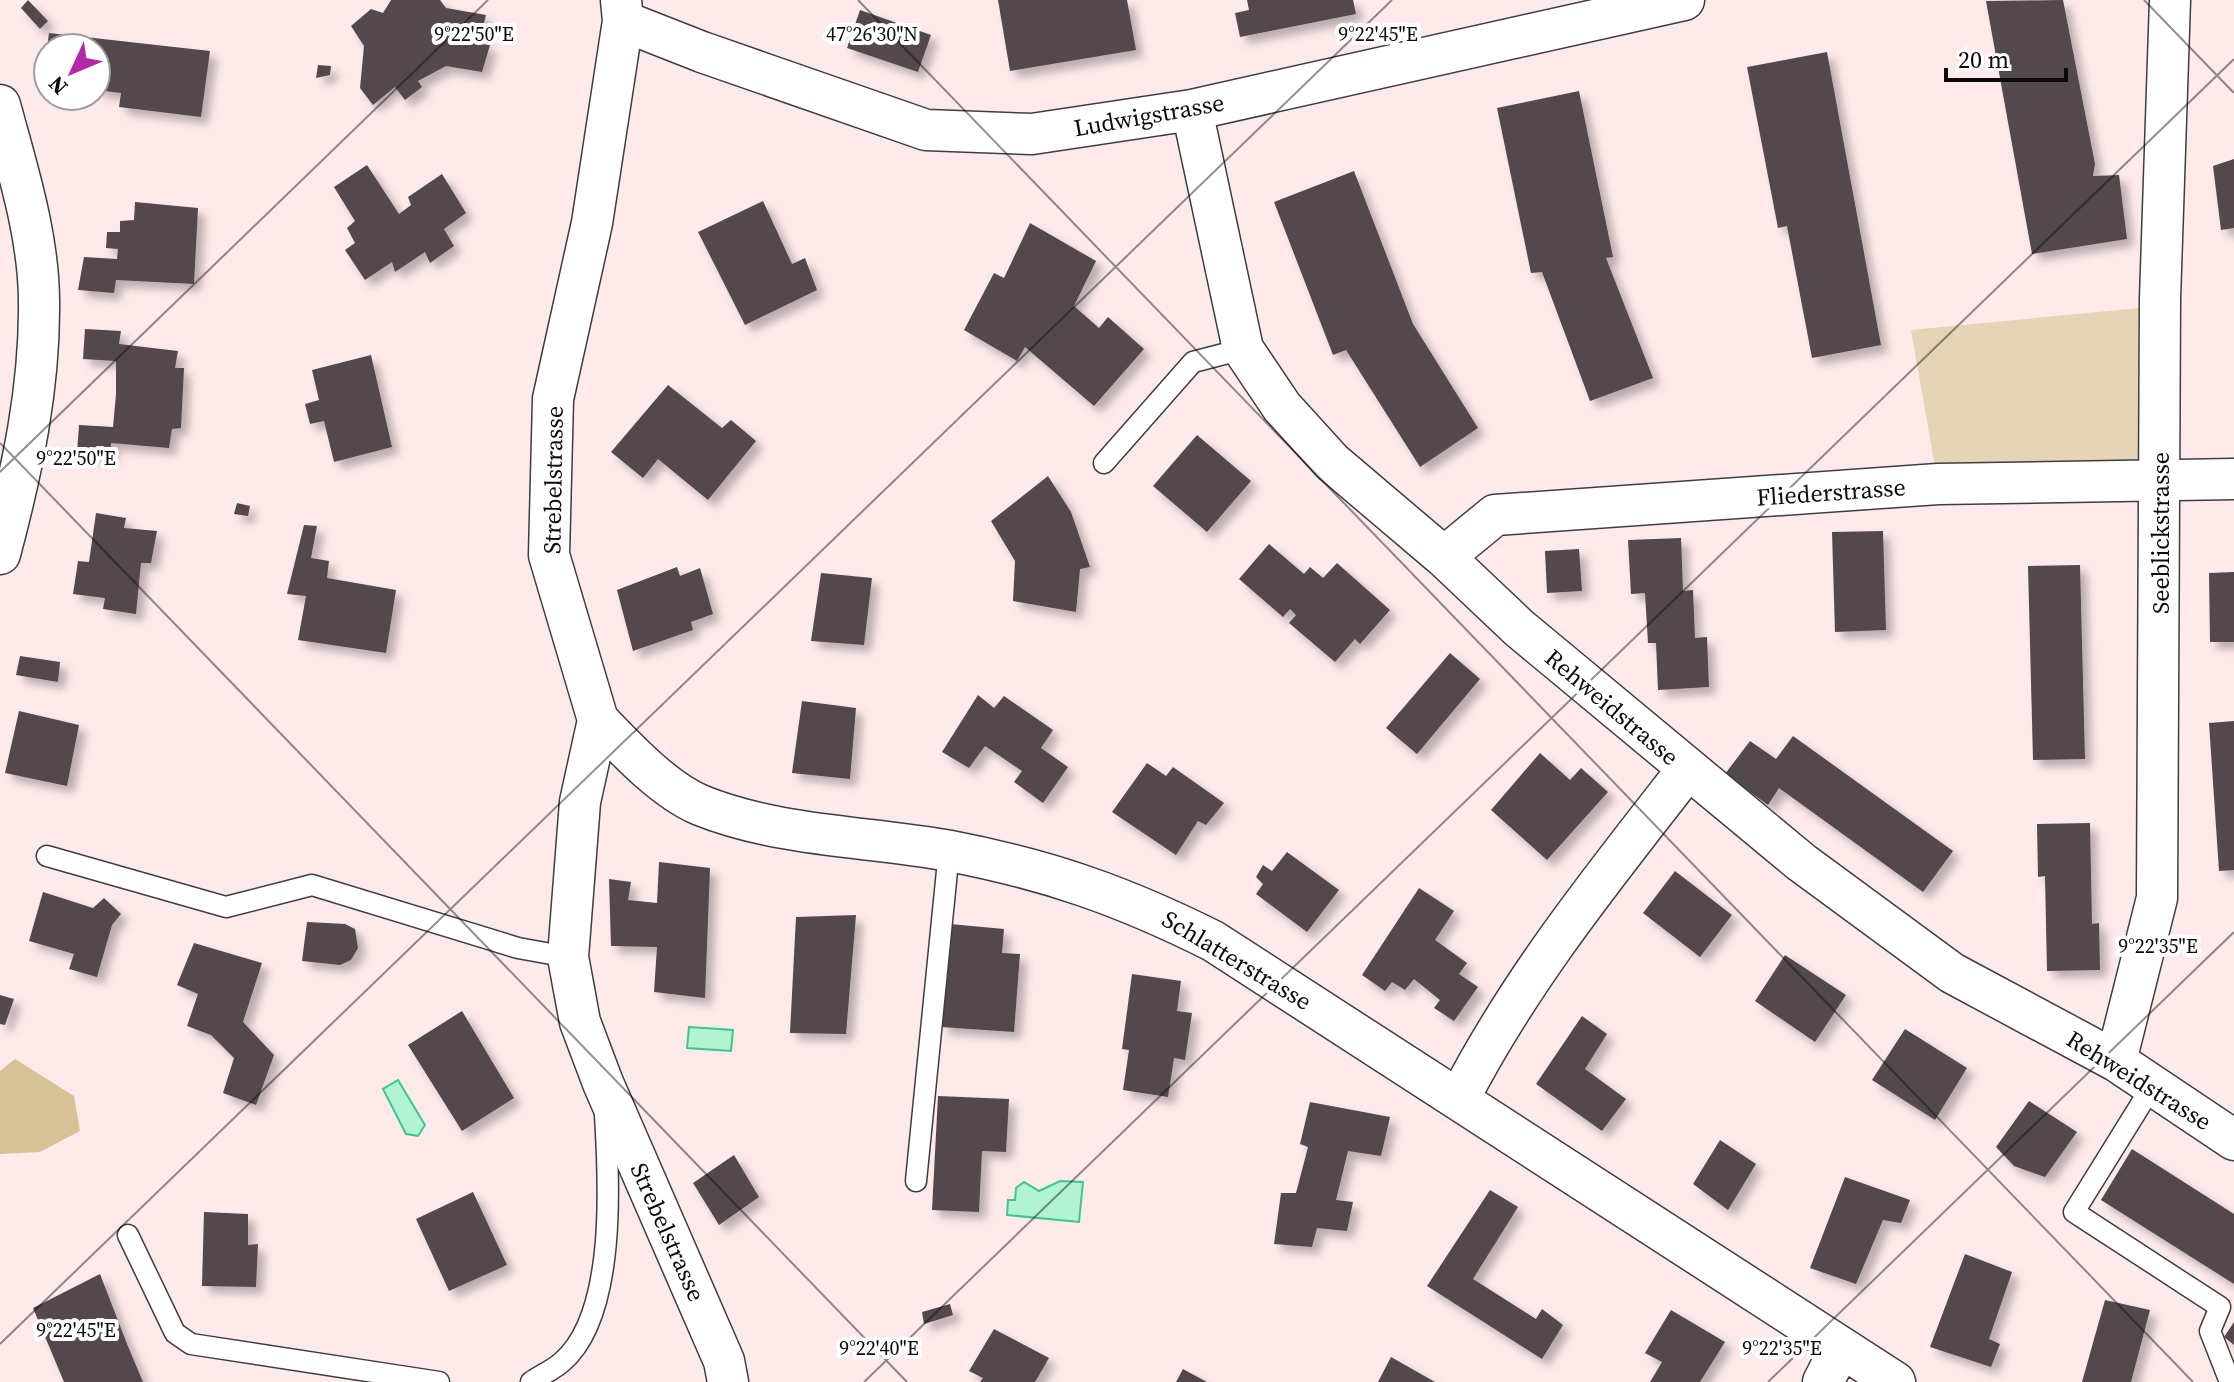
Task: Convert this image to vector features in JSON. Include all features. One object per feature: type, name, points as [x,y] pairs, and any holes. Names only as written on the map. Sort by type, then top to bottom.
[{"type":"street","name":"Ludwigstrasse","points":[[622,10],[702,52],[926,130],[1032,134],[1192,110],[1684,0]]},
{"type":"street","name":"Seeblickstrasse","points":[[2116,1061],[2157,898],[2160,306],[2170,0]]},
{"type":"street","name":"Strebelstrasse","points":[[622,10],[592,223],[553,399],[549,555],[598,720],[580,802],[568,957],[580,1022],[603,1083],[724,1361],[728,1382]]},
{"type":"street","points":[[0,105],[35,251],[40,300],[36,377],[26,455],[0,554]]},
{"type":"street","name":"Rehweidstrasse","points":[[1192,110],[1243,349],[1282,407],[1332,462],[1444,557],[1519,628],[1801,862],[1952,973],[2116,1061],[2151,1088],[2234,1140]]},
{"type":"street","name":"Fliederstrasse","points":[[1444,557],[1495,515],[1938,484],[2234,479]]},
{"type":"street","name":"Schlatterstrasse","points":[[598,720],[638,762],[699,804],[786,829],[949,851],[1062,877],[1152,910],[1213,941],[1653,1228],[1832,1365],[1895,1382]]},
{"type":"street","points":[[1459,1099],[1478,1062],[1564,928],[1687,770]]},
{"type":"lane","points":[[1104,463],[1193,362],[1243,349]]},
{"type":"lane","points":[[916,1181],[949,851]]},
{"type":"lane","points":[[47,856],[226,907],[312,885],[518,948],[568,957]]},
{"type":"lane","name":"Strebelstrasse","points":[[531,1382],[564,1361],[586,1326],[602,1275],[610,1194],[603,1083]]},
{"type":"lane","points":[[2151,1088],[2074,1212],[2220,1307],[2210,1331],[2230,1382]]},
{"type":"lane","points":[[128,1235],[175,1333],[191,1344],[439,1382]]},
{"type":"shaded area","points":[[2160,306],[2160,480],[1938,484],[1911,330]]},
{"type":"shaded area","points":[[689,1027],[733,1030],[731,1051],[687,1048]]},
{"type":"shaded area","points":[[15,1059],[74,1096],[80,1131],[40,1152],[0,1154],[0,1071]]},
{"type":"shaded area","points":[[398,1080],[425,1125],[418,1136],[406,1134],[383,1089]]},
{"type":"shaded area","points":[[1060,1181],[1083,1182],[1079,1222],[1007,1215],[1008,1200],[1015,1200],[1016,1188],[1024,1182],[1039,1191]]},
{"type":"building","points":[[28,0],[48,21],[40,29],[21,8]]},
{"type":"building","points":[[391,0],[440,0],[446,8],[486,15],[479,44],[490,45],[482,72],[446,66],[418,81],[422,87],[405,100],[395,87],[373,105],[360,88],[364,46],[351,26],[371,9],[383,13]]},
{"type":"building","points":[[998,0],[1127,0],[1136,50],[1010,71]]},
{"type":"building","points":[[1247,0],[1353,0],[1356,14],[1240,37],[1235,13],[1249,10]]},
{"type":"building","points":[[2063,0],[2095,164],[2093,176],[2119,175],[2127,239],[2032,254],[1986,1]]},
{"type":"building","points":[[860,10],[931,35],[918,72],[847,48]]},
{"type":"building","points":[[112,40],[210,51],[201,117],[119,107],[121,93],[112,92]]},
{"type":"building","points":[[1827,52],[1881,345],[1812,358],[1787,226],[1778,228],[1747,67]]},
{"type":"building","points":[[318,65],[331,66],[330,75],[316,78]]},
{"type":"building","points":[[1579,91],[1613,257],[1606,258],[1653,378],[1590,401],[1542,272],[1531,273],[1497,108]]},
{"type":"building","points":[[2234,159],[2234,228],[2221,230],[2213,166]]},
{"type":"building","points":[[367,165],[399,214],[411,205],[408,197],[442,174],[466,213],[444,229],[454,246],[430,263],[425,252],[395,272],[392,262],[365,280],[345,250],[355,243],[347,228],[355,221],[334,187]]},
{"type":"building","points":[[1354,171],[1413,324],[1478,428],[1420,467],[1346,350],[1333,355],[1274,202]]},
{"type":"building","points":[[763,201],[792,264],[805,258],[817,290],[745,325],[698,232]]},
{"type":"building","points":[[135,202],[198,208],[194,284],[116,280],[114,293],[78,290],[84,257],[117,259],[118,249],[106,248],[107,232],[120,232],[120,221],[134,220]]},
{"type":"building","points":[[1030,223],[1096,261],[1074,306],[1099,328],[1108,317],[1144,349],[1094,406],[1025,347],[1017,361],[964,330],[994,273],[1004,278]]},
{"type":"building","points":[[85,329],[121,331],[119,344],[178,351],[175,368],[184,368],[181,428],[172,429],[169,448],[111,443],[110,457],[77,453],[79,425],[113,427],[116,394],[116,361],[83,359]]},
{"type":"building","points":[[371,355],[392,447],[334,462],[324,421],[310,424],[305,404],[319,400],[312,370]]},
{"type":"building","points":[[668,385],[722,428],[731,420],[756,441],[708,500],[658,459],[643,478],[611,452]]},
{"type":"building","points":[[1197,435],[1251,481],[1207,532],[1153,486]]},
{"type":"building","points":[[1048,476],[1071,512],[1090,567],[1080,569],[1076,612],[1013,601],[1015,561],[991,521]]},
{"type":"building","points":[[237,503],[250,506],[248,516],[234,514]]},
{"type":"building","points":[[96,513],[126,518],[124,528],[157,531],[151,563],[141,563],[136,614],[103,609],[105,598],[73,594],[78,561],[89,562]]},
{"type":"building","points":[[304,525],[317,526],[311,558],[329,561],[327,578],[396,590],[386,653],[298,640],[306,596],[287,594]]},
{"type":"building","points":[[1883,531],[1886,630],[1835,632],[1832,532]]},
{"type":"building","points":[[1681,538],[1683,591],[1693,590],[1695,638],[1707,637],[1709,687],[1658,690],[1656,643],[1648,643],[1645,593],[1631,594],[1628,540]]},
{"type":"building","points":[[1269,544],[1304,574],[1310,567],[1323,578],[1337,563],[1390,610],[1360,644],[1355,639],[1335,662],[1289,623],[1296,615],[1290,609],[1283,617],[1239,579]]},
{"type":"building","points":[[1579,549],[1582,591],[1547,593],[1545,551]]},
{"type":"building","points":[[2080,565],[2085,759],[2033,760],[2028,566]]},
{"type":"building","points":[[677,567],[680,576],[700,568],[713,614],[691,622],[693,630],[633,651],[617,590]]},
{"type":"building","points":[[2234,572],[2234,642],[2210,642],[2209,573]]},
{"type":"building","points":[[821,573],[872,578],[864,645],[811,641]]},
{"type":"building","points":[[1450,653],[1480,679],[1417,754],[1386,728]]},
{"type":"building","points":[[20,656],[60,662],[58,682],[16,675]]},
{"type":"building","points":[[978,695],[994,708],[1004,696],[1053,730],[1041,748],[1068,767],[1043,803],[1014,782],[1022,771],[985,746],[969,768],[942,752]]},
{"type":"building","points":[[802,701],[856,708],[850,779],[792,773]]},
{"type":"building","points":[[19,711],[79,725],[67,786],[5,773]]},
{"type":"building","points":[[2234,721],[2234,870],[2219,871],[2209,723]]},
{"type":"building","points":[[1793,736],[1953,851],[1923,892],[1779,788],[1768,805],[1725,774],[1750,741],[1776,759]]},
{"type":"building","points":[[1540,753],[1570,780],[1581,768],[1608,792],[1547,860],[1491,810]]},
{"type":"building","points":[[1147,763],[1166,776],[1173,767],[1224,803],[1206,825],[1198,821],[1176,855],[1112,812]]},
{"type":"building","points":[[2090,823],[2092,924],[2099,923],[2100,970],[2047,971],[2045,876],[2038,877],[2037,824]]},
{"type":"building","points":[[1287,852],[1339,890],[1307,932],[1256,894],[1263,884],[1256,877],[1263,865],[1272,871]]},
{"type":"building","points":[[659,862],[710,868],[705,998],[654,992],[657,947],[611,946],[609,879],[631,882],[628,900],[657,903]]},
{"type":"building","points":[[1675,871],[1732,915],[1700,957],[1643,913]]},
{"type":"building","points":[[1419,888],[1454,911],[1435,940],[1467,963],[1459,974],[1478,987],[1454,1021],[1434,1008],[1440,1000],[1414,979],[1405,990],[1392,982],[1385,991],[1362,975]]},
{"type":"building","points":[[43,892],[93,908],[104,898],[121,914],[112,925],[97,977],[69,969],[74,954],[29,941]]},
{"type":"building","points":[[856,915],[846,1034],[790,1033],[796,917]]},
{"type":"building","points":[[307,922],[345,924],[355,929],[358,948],[351,960],[340,965],[302,961]]},
{"type":"building","points":[[950,924],[1004,929],[1002,953],[1020,954],[1014,1032],[941,1027]]},
{"type":"building","points":[[194,943],[262,963],[243,1022],[274,1055],[256,1105],[223,1093],[234,1058],[211,1035],[187,1026],[198,994],[177,985]]},
{"type":"building","points":[[1785,955],[1846,995],[1815,1042],[1755,1001]]},
{"type":"building","points":[[1132,974],[1181,981],[1177,1011],[1192,1013],[1185,1060],[1174,1058],[1168,1097],[1123,1090],[1129,1050],[1122,1049]]},
{"type":"building","points":[[0,995],[14,999],[5,1025],[0,1024]]},
{"type":"building","points":[[462,1011],[514,1098],[462,1131],[408,1045]]},
{"type":"building","points":[[1582,1016],[1607,1034],[1585,1069],[1626,1099],[1602,1131],[1536,1084]]},
{"type":"building","points":[[1905,1029],[1967,1068],[1935,1120],[1872,1080]]},
{"type":"building","points":[[938,1096],[1009,1099],[1006,1152],[982,1151],[979,1212],[932,1210]]},
{"type":"building","points":[[2029,1101],[2077,1132],[2045,1177],[2014,1166],[1996,1147]]},
{"type":"building","points":[[1310,1102],[1390,1117],[1381,1156],[1348,1151],[1336,1200],[1353,1202],[1347,1231],[1317,1228],[1312,1247],[1274,1244],[1281,1193],[1296,1193],[1308,1147],[1300,1144]]},
{"type":"building","points":[[1720,1140],[1756,1164],[1728,1210],[1693,1184]]},
{"type":"building","points":[[2132,1149],[2234,1214],[2234,1284],[2101,1200]]},
{"type":"building","points":[[734,1155],[759,1197],[719,1225],[693,1183]]},
{"type":"building","points":[[1845,1177],[1910,1200],[1901,1223],[1883,1220],[1856,1284],[1810,1268]]},
{"type":"building","points":[[1490,1190],[1518,1207],[1473,1279],[1536,1319],[1542,1309],[1563,1325],[1542,1359],[1427,1286]]},
{"type":"building","points":[[473,1192],[507,1265],[449,1291],[416,1219]]},
{"type":"building","points":[[204,1212],[248,1214],[248,1245],[258,1244],[256,1287],[202,1286]]},
{"type":"building","points":[[1965,1254],[2012,1272],[1989,1339],[2000,1344],[1991,1367],[1930,1347]]},
{"type":"building","points":[[100,1274],[143,1382],[64,1382],[33,1308]]},
{"type":"building","points":[[2105,1300],[2150,1310],[2131,1382],[2082,1382]]},
{"type":"building","points":[[950,1304],[953,1315],[924,1324],[922,1312]]},
{"type":"building","points":[[1671,1310],[1725,1342],[1700,1382],[1650,1382],[1662,1362],[1645,1353]]},
{"type":"building","points":[[2234,1322],[2234,1345],[2224,1337]]},
{"type":"building","points":[[994,1329],[1049,1358],[1035,1382],[980,1382],[983,1378],[969,1371]]},
{"type":"building","points":[[1391,1357],[1435,1382],[1378,1382]]},
{"type":"building","points":[[1183,1369],[1207,1382],[1176,1382]]}]
